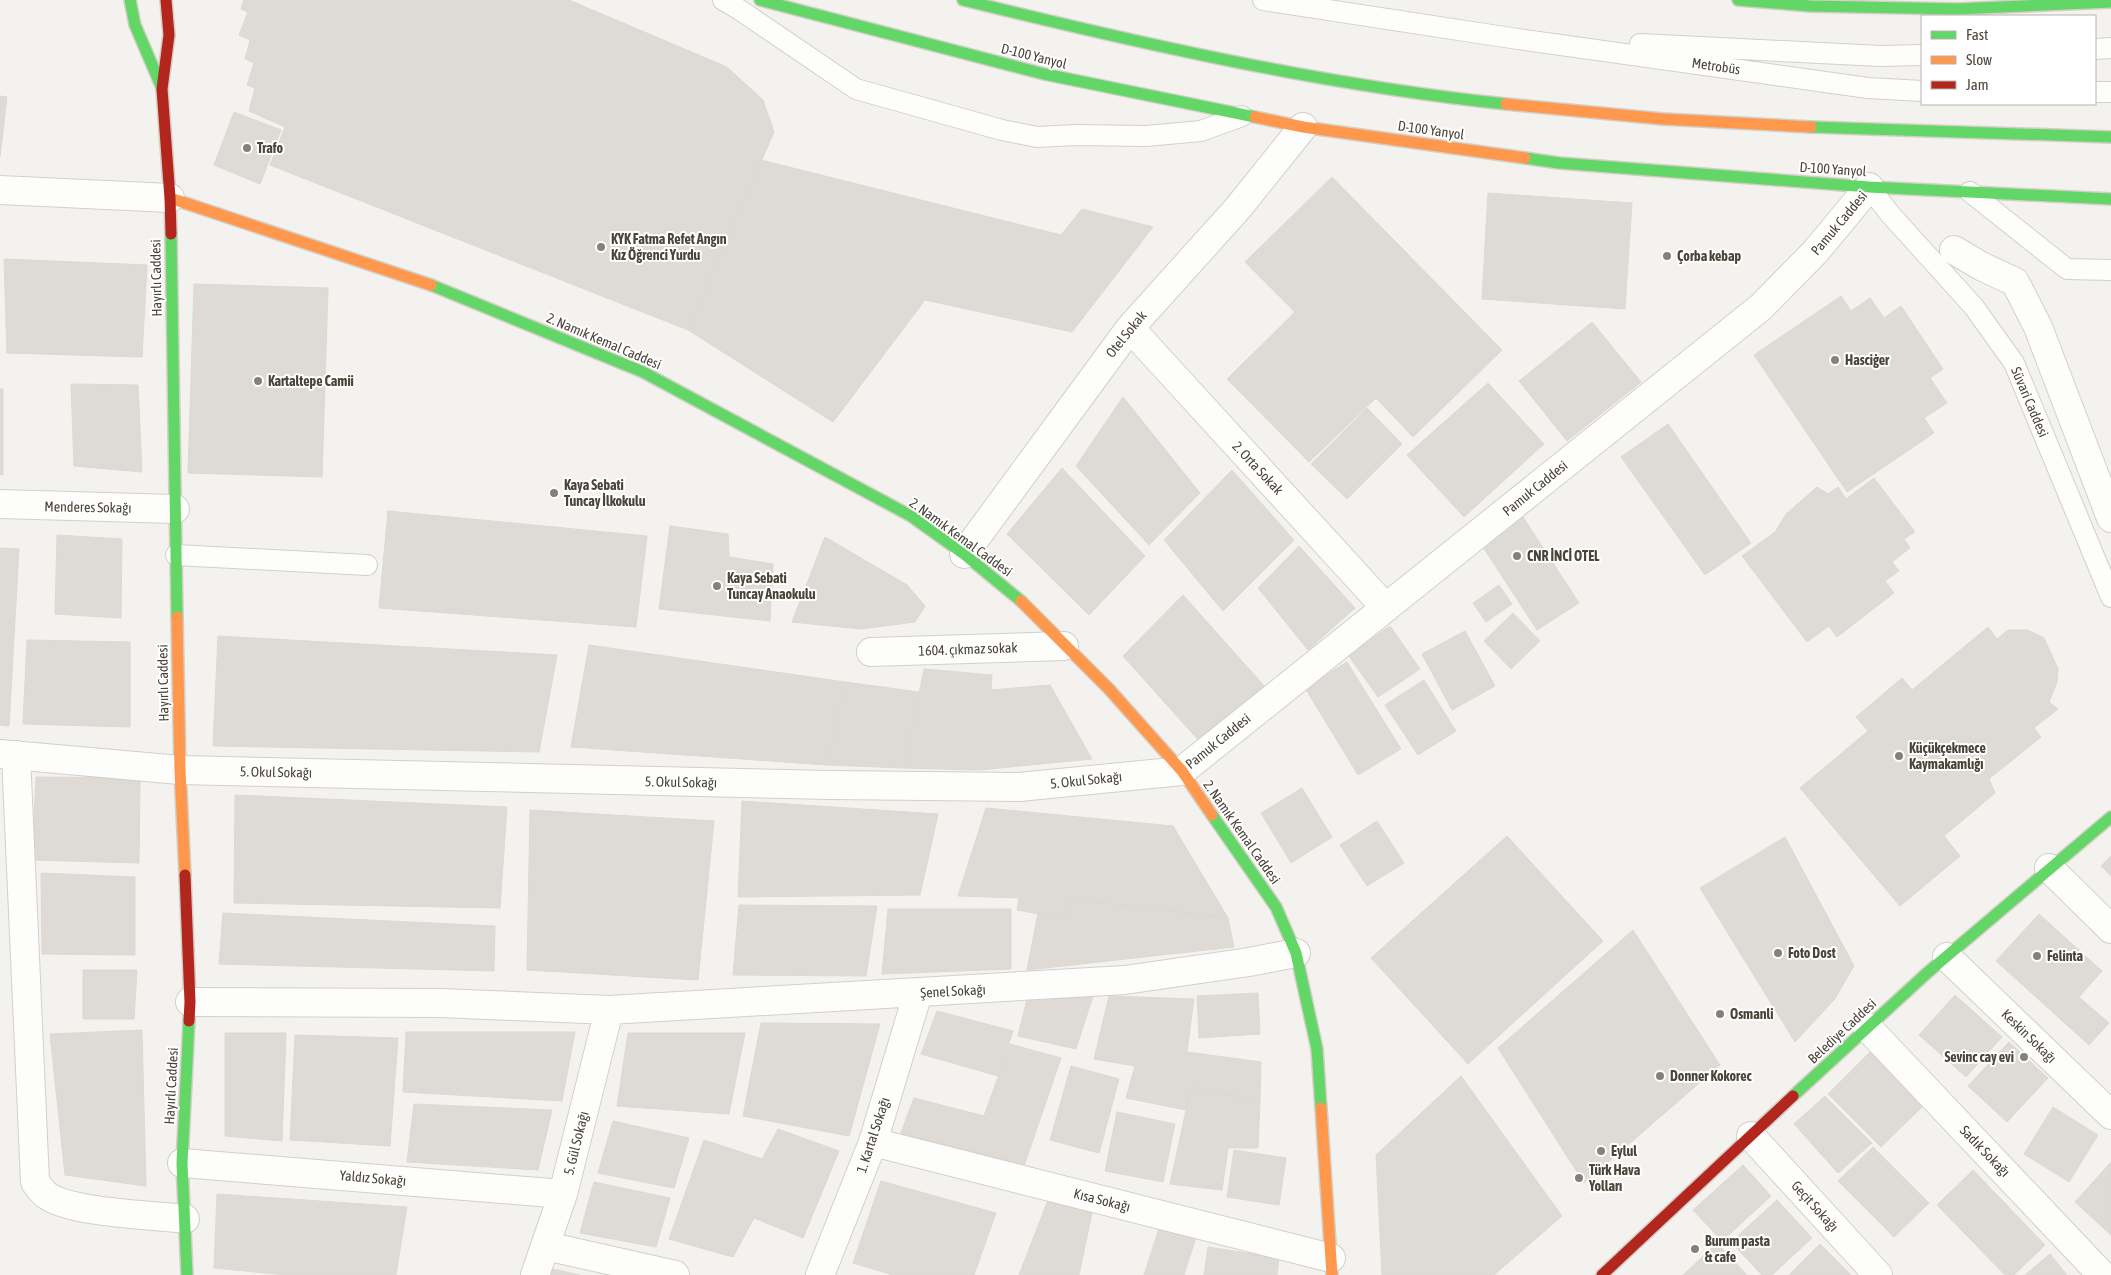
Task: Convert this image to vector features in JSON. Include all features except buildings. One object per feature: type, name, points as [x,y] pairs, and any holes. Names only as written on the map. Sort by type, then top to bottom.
[{"type":"main road","points":[[130,0],[136,25],[162,89]]},
{"type":"main road","points":[[162,89],[169,35],[166,0]]},
{"type":"main road","name":"D-100 Yanyol","points":[[760,0],[1044,74],[1303,127],[1559,163],[1869,187],[2111,199]]},
{"type":"main road","points":[[963,0],[1078,29],[1239,62],[1396,90],[1531,106],[1716,122],[1884,131],[2111,137]]},
{"type":"main road","points":[[1738,0],[1810,6],[1958,9],[2111,2]]},
{"type":"main road","name":"Hayırlı Caddesi","points":[[162,89],[170,198],[180,770],[190,1002],[182,1163],[187,1275]]},
{"type":"main road","name":"2. Namık Kemal Caddesi","points":[[170,198],[437,287],[643,372],[911,516],[964,554],[1017,597],[1109,689],[1182,771],[1276,907],[1296,953],[1317,1050],[1332,1267]]},
{"type":"main road","name":"Belediye Caddesi","points":[[1602,1275],[1867,1027],[2049,868],[2111,818]]},
{"type":"street","name":"Otel Sokak","points":[[964,554],[1130,328],[1238,208],[1303,127]]},
{"type":"street","name":"Pamuk Caddesi","points":[[1182,771],[1760,307],[1816,251],[1869,187]]},
{"type":"street","points":[[0,190],[170,198]]},
{"type":"street","points":[[1954,250],[1981,266],[2015,282],[2038,327],[2111,518]]},
{"type":"street","name":"2. Orta Sokak","points":[[1130,328],[1386,608]]},
{"type":"street","name":"Menderes Sokağı","points":[[0,504],[175,509]]},
{"type":"street","name":"1604. çıkmaz sokak","points":[[871,652],[1064,646]]},
{"type":"street","points":[[8,755],[35,1182],[45,1194],[66,1204],[185,1219]]},
{"type":"street","name":"5. Okul Sokağı","points":[[8,755],[180,770],[830,785],[1009,787],[1182,771]]},
{"type":"street","points":[[2049,868],[2111,930]]},
{"type":"street","name":"Şenel Sokağı","points":[[190,1002],[441,1003],[609,1010],[1125,980],[1249,962],[1296,953]]},
{"type":"street","name":"Keskin Sokağı","points":[[1947,956],[2111,1115]]},
{"type":"street","name":"1. Kartal Sokağı","points":[[820,1275],[873,1142],[918,993]]},
{"type":"street","name":"5. Gül Sokağı","points":[[535,1275],[563,1194],[609,1010]]},
{"type":"street","name":"Sadık Sokağı","points":[[1867,1027],[2102,1275]]},
{"type":"street","name":"Geçit Sokağı","points":[[1751,1136],[1878,1275]]},
{"type":"street","name":"Kısa Sokağı","points":[[873,1142],[1332,1267]]},
{"type":"street","name":"Yaldız Sokağı","points":[[182,1163],[563,1194]]},
{"type":"street","points":[[546,1246],[675,1275]]},
{"type":"lane","points":[[723,0],[856,89],[1002,130],[1037,137],[1076,135],[1146,136],[1201,131],[1242,116]]},
{"type":"lane","name":"Metrobüs","points":[[1263,0],[1511,38],[1868,88],[1921,91]]},
{"type":"lane","name":"Metrobüs","points":[[1511,38],[1881,56],[1921,55]]},
{"type":"lane","points":[[2096,49],[2111,48]]},
{"type":"lane","points":[[2096,92],[2111,92]]},
{"type":"lane","name":"Süvari Caddesi","points":[[1869,187],[1890,214],[1974,307],[2014,363],[2111,597]]},
{"type":"lane","points":[[1970,192],[2067,269],[2111,270]]},
{"type":"lane","points":[[176,554],[367,565]]},
{"type":"traffic: fast","points":[[130,0],[135,25],[162,88]]},
{"type":"traffic: fast","points":[[760,0],[1044,74],[1255,117]]},
{"type":"traffic: fast","points":[[963,0],[1233,61],[1369,86],[1506,104]]},
{"type":"traffic: fast","points":[[1738,0],[1810,6],[1958,9],[2111,2]]},
{"type":"traffic: fast","points":[[1811,127],[2111,137]]},
{"type":"traffic: fast","points":[[1525,158],[1559,163],[1869,187],[2111,199]]},
{"type":"traffic: fast","points":[[171,234],[177,617]]},
{"type":"traffic: fast","points":[[431,285],[643,372],[911,516],[964,554],[1021,601]]},
{"type":"traffic: fast","points":[[1212,815],[1276,907],[1296,953],[1317,1049],[1321,1108]]},
{"type":"traffic: fast","points":[[1793,1096],[1927,973],[2111,817]]},
{"type":"traffic: fast","points":[[187,1275],[182,1163],[189,1021]]},
{"type":"traffic: slow","points":[[1506,104],[1663,119],[1811,127]]},
{"type":"traffic: slow","points":[[1255,117],[1303,127],[1525,158]]},
{"type":"traffic: slow","points":[[170,198],[431,285]]},
{"type":"traffic: slow","points":[[1021,601],[1109,689],[1182,771],[1212,815]]},
{"type":"traffic: slow","points":[[177,617],[180,770],[185,875]]},
{"type":"traffic: slow","points":[[1321,1108],[1332,1275]]},
{"type":"traffic: jam","points":[[166,0],[169,35],[162,89],[171,234]]},
{"type":"traffic: jam","points":[[185,875],[190,1002],[189,1021]]},
{"type":"traffic: jam","points":[[1602,1275],[1793,1096]]},
{"type":"place","name":"Trafo","points":[[247,148]]},
{"type":"place","name":"KYK Fatma Refet Angın Kız Öğrenci Yurdu","points":[[601,247]]},
{"type":"place","name":"Çorba kebap","points":[[1667,256]]},
{"type":"place","name":"Hasciġer","points":[[1835,360]]},
{"type":"place","name":"Kartaltepe Camii","points":[[258,381]]},
{"type":"place","name":"Kaya Sebati Tuncay İlkokulu","points":[[554,493]]},
{"type":"place","name":"CNR İNCİ OTEL","points":[[1517,556]]},
{"type":"place","name":"Kaya Sebati Tuncay Anaokulu","points":[[717,586]]},
{"type":"place","name":"Küçükçekmece Kaymakamlığı","points":[[1899,756]]},
{"type":"place","name":"Foto Dost","points":[[1778,953]]},
{"type":"place","name":"Felinta","points":[[2037,956]]},
{"type":"place","name":"Osmanli","points":[[1720,1014]]},
{"type":"place","name":"Sevinc cay evi","points":[[2024,1057]]},
{"type":"place","name":"Donner Kokorec","points":[[1660,1076]]},
{"type":"place","name":"Eylul","points":[[1601,1151]]},
{"type":"place","name":"Türk Hava Yolları","points":[[1579,1178]]},
{"type":"place","name":"Burum pasta & cafe","points":[[1695,1249]]}]
